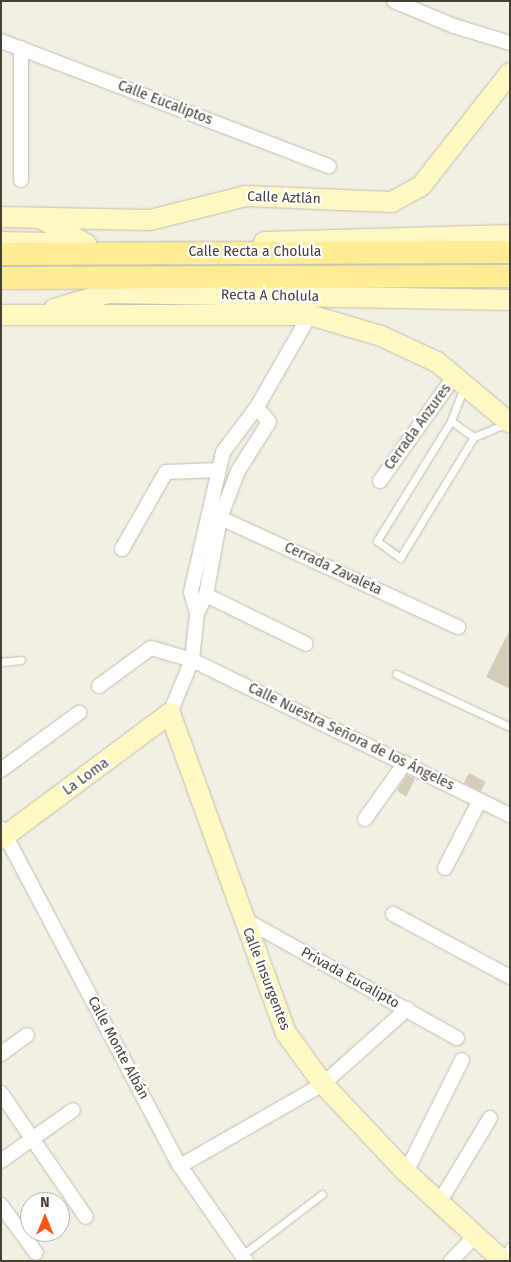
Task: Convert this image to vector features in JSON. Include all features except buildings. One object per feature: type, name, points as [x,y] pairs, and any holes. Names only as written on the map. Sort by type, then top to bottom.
[{"type":"main road","name":"Calle Aztlán","points":[[1,217],[150,220],[246,196],[392,202],[422,186],[510,73]]},
{"type":"main road","points":[[40,218],[86,244]]},
{"type":"main road","points":[[1,242],[86,244],[506,244]]},
{"type":"main road","name":"Calle Recta a Cholula","points":[[1,254],[506,244]]},
{"type":"main road","name":"Calle Recta a Cholula","points":[[1,278],[506,276]]},
{"type":"main road","name":"Recta A Cholula","points":[[33,315],[108,292],[506,300]]},
{"type":"main road","points":[[1,315],[310,315],[381,336],[460,378],[510,423]]},
{"type":"main road","name":"La Loma","points":[[3,834],[170,714]]},
{"type":"main road","name":"Calle Insurgentes","points":[[170,714],[286,1033],[323,1084],[406,1172],[476,1235],[505,1255]]},
{"type":"street","points":[[394,1],[454,26],[510,43]]},
{"type":"street","name":"Calle Eucaliptos","points":[[1,41],[329,166]]},
{"type":"street","points":[[21,48],[21,180]]},
{"type":"street","points":[[197,613],[191,592],[207,512],[223,452],[257,407],[310,315]]},
{"type":"street","name":"Cerrada Anzures","points":[[380,480],[460,378]]},
{"type":"street","points":[[170,714],[192,660],[197,613],[206,595],[220,518],[238,471],[269,422],[257,407]]},
{"type":"street","points":[[122,549],[166,472],[218,470]]},
{"type":"street","name":"Cerrada Zavaleta","points":[[207,512],[458,627]]},
{"type":"street","points":[[206,595],[306,644]]},
{"type":"street","name":"Calle Nuestra Señora de los Ángeles","points":[[99,686],[151,648],[192,660],[510,815]]},
{"type":"street","points":[[1,770],[79,713]]},
{"type":"street","points":[[365,819],[405,763]]},
{"type":"street","points":[[445,868],[480,800]]},
{"type":"street","name":"Calle Monte Albán","points":[[3,834],[180,1166],[244,1258]]},
{"type":"street","points":[[393,914],[510,977]]},
{"type":"street","name":"Privada Eucalipto","points":[[243,919],[457,1038]]},
{"type":"street","points":[[180,1166],[323,1084],[406,1009]]},
{"type":"street","points":[[1,1054],[27,1035]]},
{"type":"street","points":[[406,1172],[462,1060]]},
{"type":"street","points":[[1,1093],[86,1218]]},
{"type":"street","points":[[1,1161],[73,1110]]},
{"type":"street","points":[[439,1203],[490,1118]]},
{"type":"street","points":[[1,1205],[36,1253]]},
{"type":"street","points":[[451,1261],[476,1235]]},
{"type":"lane","points":[[460,378],[451,421],[377,541],[400,558],[474,437],[510,423]]},
{"type":"lane","points":[[451,421],[474,437]]},
{"type":"lane","points":[[1,662],[21,660]]},
{"type":"lane","points":[[396,674],[510,727]]},
{"type":"lane","points":[[244,1258],[322,1194]]}]
